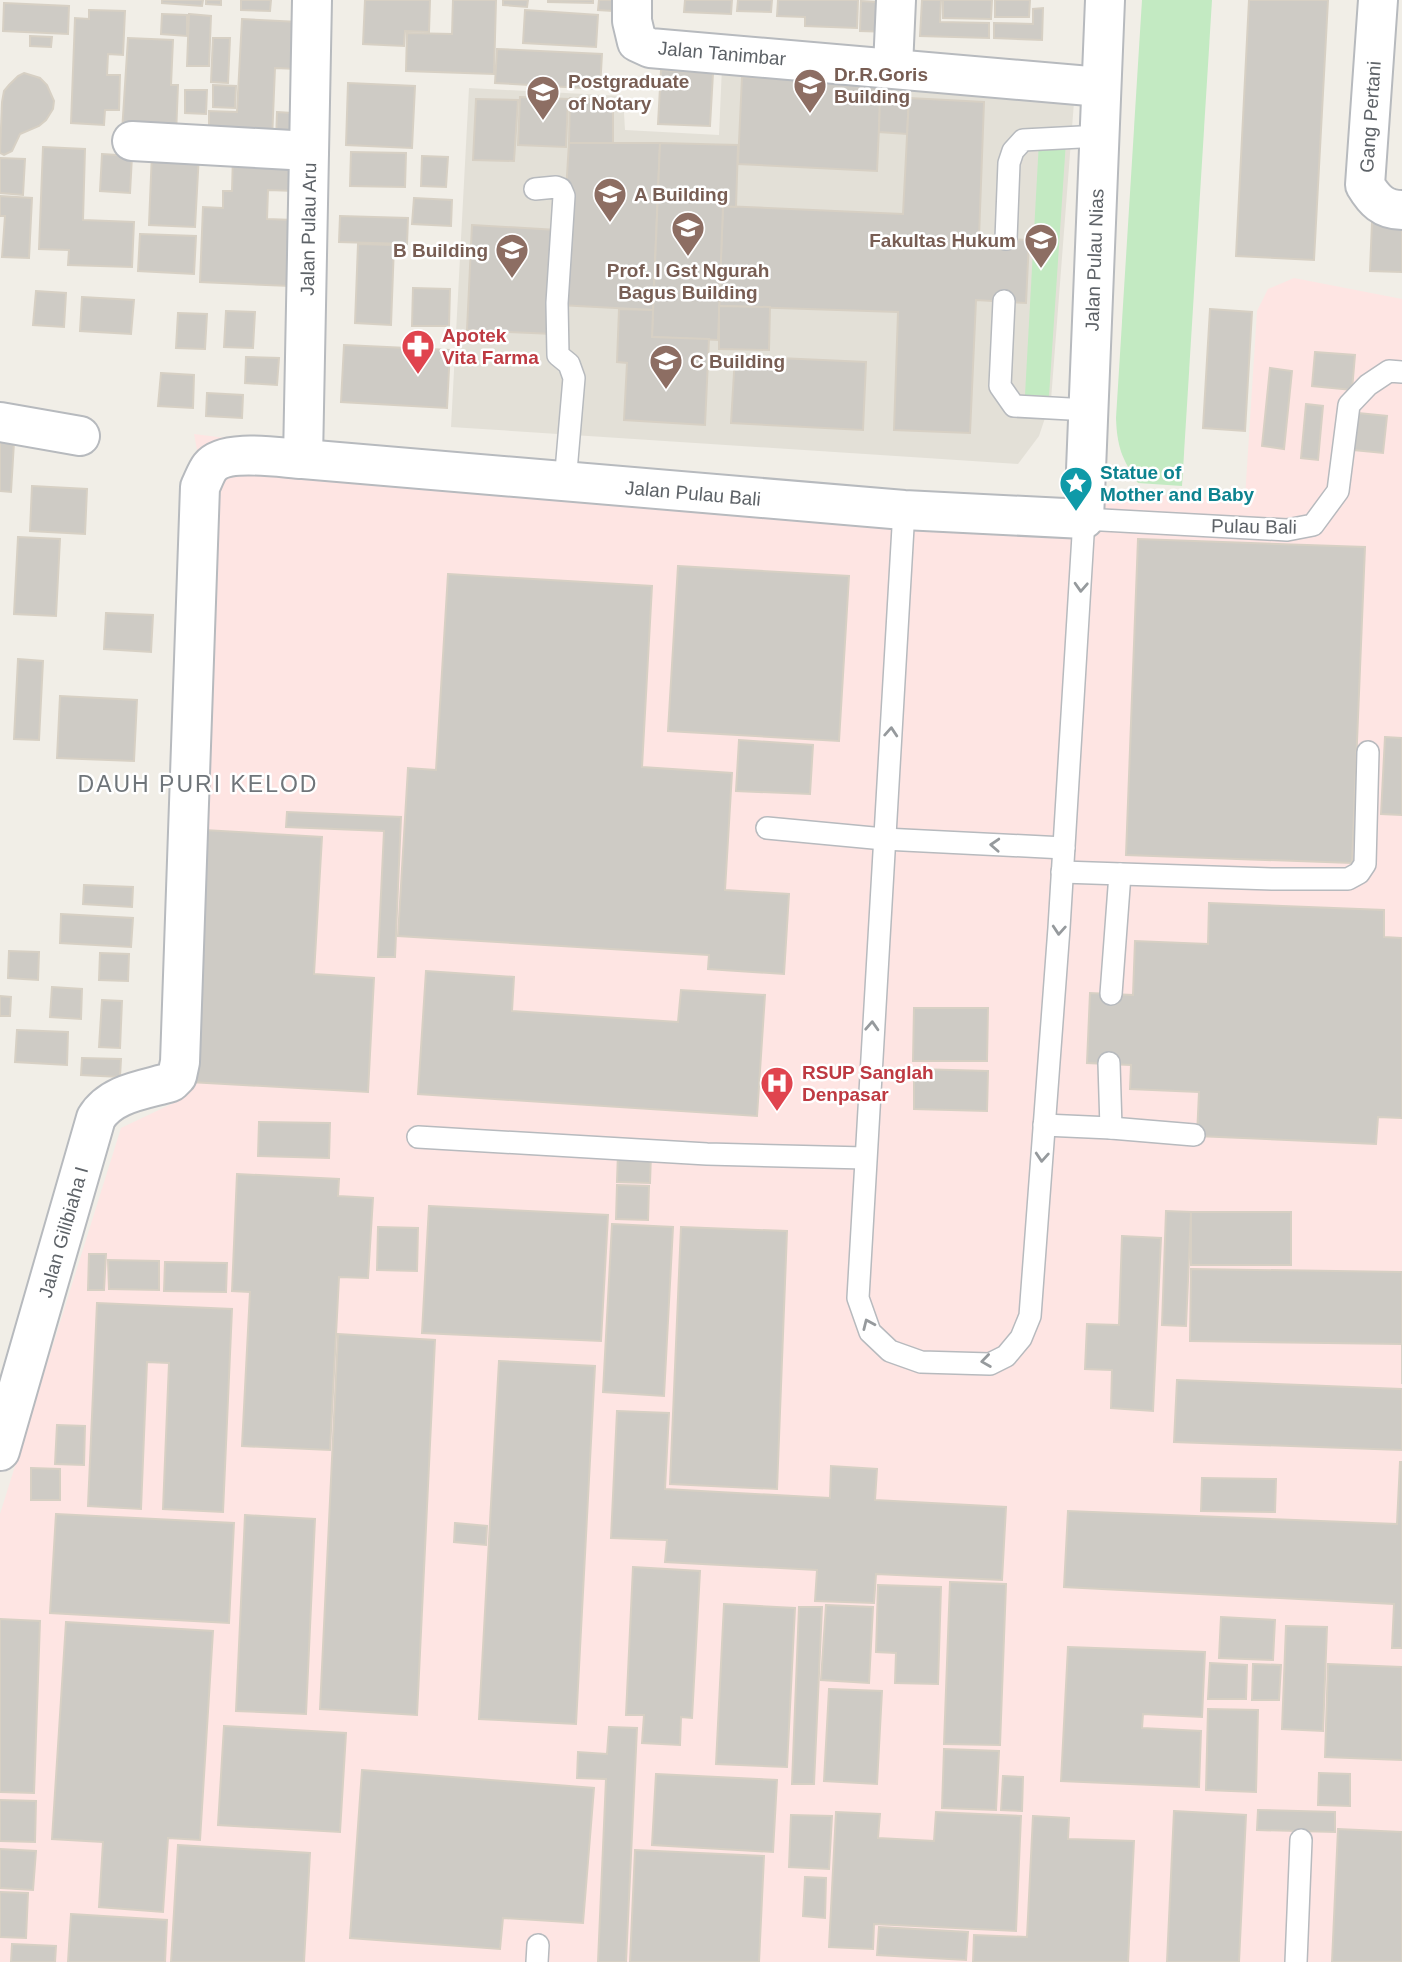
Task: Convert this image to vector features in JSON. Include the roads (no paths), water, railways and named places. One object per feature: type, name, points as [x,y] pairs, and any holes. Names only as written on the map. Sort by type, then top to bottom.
[{"type":"street","name":"Jalan Pulau Aru","points":[[303,459],[312,0]]},
{"type":"street","name":"Jalan Tanimbar","points":[[632,0],[632,21],[637,42],[650,48],[1101,87]]},
{"type":"street","points":[[893,67],[896,0]]},
{"type":"street","name":"Jalan Pulau Nias","points":[[1084,519],[1105,0]]},
{"type":"street","name":"Gang Pertani","points":[[1386,18],[1365,185],[1376,202],[1402,211]]},
{"type":"street","points":[[132,141],[309,151]]},
{"type":"street","points":[[0,422],[80,436]]},
{"type":"street","name":"Jalan Pulau Bali","points":[[180,1062],[200,487],[211,466],[222,458],[239,455],[303,459],[904,510],[1084,519]]},
{"type":"street","name":"Jalan Gilibiaha I","points":[[0,1451],[96,1118],[112,1100],[171,1082],[177,1076],[180,1062]]},
{"type":"lane","points":[[1006,239],[1009,163],[1013,151],[1023,140],[1100,136]]},
{"type":"lane","points":[[535,189],[556,187],[561,189],[564,196],[557,303],[558,355],[569,365],[574,378],[565,483]]},
{"type":"lane","points":[[1004,301],[1000,386],[1007,397],[1014,406],[1088,410]]},
{"type":"lane","name":"Pulau Bali","points":[[1084,519],[1287,530],[1313,525],[1338,491],[1349,405],[1368,385],[1389,371],[1402,372]]},
{"type":"lane","points":[[904,510],[858,1298],[870,1332],[890,1351],[921,1362],[990,1364],[1006,1356],[1014,1347],[1021,1338],[1030,1315],[1064,848],[1084,519]]},
{"type":"lane","points":[[1062,872],[1272,880],[1348,879],[1359,873],[1365,864],[1367,751]]},
{"type":"lane","points":[[767,828],[884,839],[1064,848]]},
{"type":"lane","points":[[1111,994],[1120,874]]},
{"type":"lane","points":[[1109,1063],[1111,1128]]},
{"type":"lane","points":[[1044,1125],[1194,1135]]},
{"type":"lane","points":[[418,1137],[707,1154],[865,1158]]},
{"type":"lane","points":[[1296,1962],[1300,1840]]},
{"type":"place","name":"Dr.R.Goris Building","points":[[810,115]]},
{"type":"place","name":"Postgraduate of Notary","points":[[543,122]]},
{"type":"place","name":"A Building","points":[[610,224]]},
{"type":"place","name":"Prof. I Gst Ngurah Bagus Building","points":[[688,258]]},
{"type":"place","name":"Fakultas Hukum","points":[[1041,270]]},
{"type":"place","name":"B Building","points":[[512,280]]},
{"type":"place","name":"Apotek Vita Farma","points":[[418,376]]},
{"type":"place","name":"C Building","points":[[666,391]]},
{"type":"place","name":"Statue of Mother and Baby","points":[[1076,513]]},
{"type":"place","name":"RSUP Sanglah Denpasar","points":[[777,1113]]},
{"type":"district","name":"DAUH PURI KELOD","points":[[198,784]]}]
